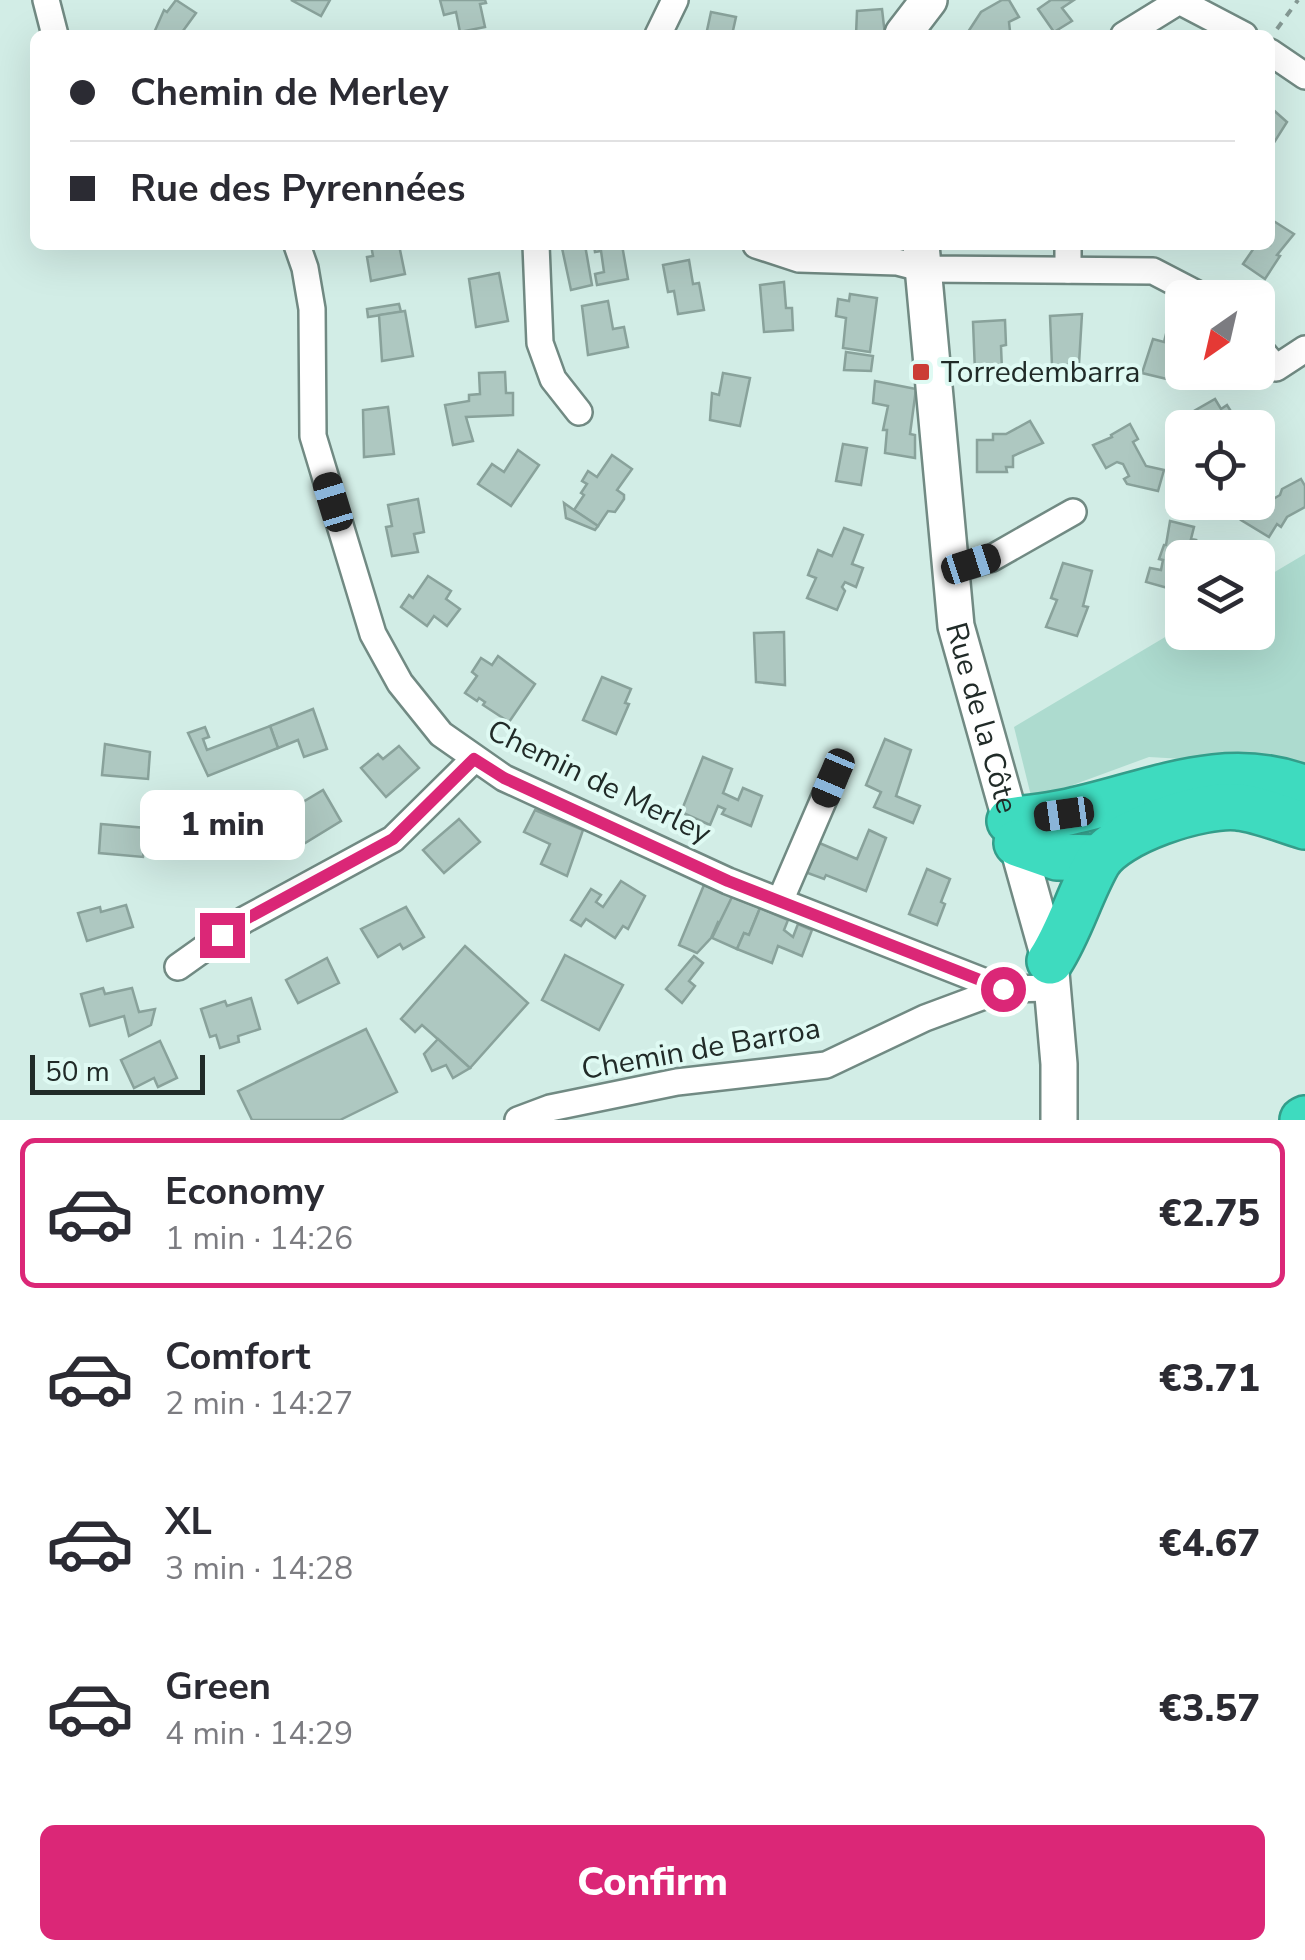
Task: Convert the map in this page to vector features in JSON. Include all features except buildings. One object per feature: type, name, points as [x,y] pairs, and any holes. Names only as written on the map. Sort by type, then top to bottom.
[{"type":"highway","points":[[1014,832],[1154,789],[1224,775],[1260,776],[1305,788]]},
{"type":"highway","points":[[1051,975],[1099,858],[1141,828],[1187,813],[1236,806],[1305,826]]},
{"type":"highway","points":[[1014,832],[1057,857],[1099,858]]},
{"type":"street","points":[[46,0],[55,30]]},
{"type":"street","points":[[660,30],[675,0]]},
{"type":"street","points":[[902,0],[903,30]]},
{"type":"street","points":[[906,30],[929,0]]},
{"type":"street","points":[[1132,30],[1179,1],[1234,30]]},
{"type":"street","points":[[1275,55],[1305,76]]},
{"type":"street","name":"Chemin de Merley","points":[[299,250],[312,310],[313,436],[372,634],[400,684],[440,734],[504,778],[780,902],[1003,989],[1051,975]]},
{"type":"street","points":[[536,250],[540,343],[553,379],[579,412]]},
{"type":"street","points":[[771,250],[799,259],[897,262],[922,257],[1068,258],[1153,271],[1171,280]]},
{"type":"street","name":"Rue de la Côte","points":[[922,257],[956,626],[1051,975],[1059,1064],[1059,1120]]},
{"type":"street","points":[[1275,367],[1305,348]]},
{"type":"street","points":[[951,570],[992,558],[1073,512]]},
{"type":"street","points":[[178,966],[244,920],[393,839],[474,759]]},
{"type":"street","points":[[780,902],[833,778]]},
{"type":"street","name":"Chemin de Barroa","points":[[518,1120],[550,1108],[677,1082],[826,1065],[925,1018],[1003,989]]},
{"type":"path","points":[[1275,32],[1298,0]]},
{"type":"green space","points":[[1305,554],[1305,776],[1285,765],[1149,757],[1032,800],[1014,727],[1165,637],[1165,650],[1275,650],[1275,572]]},
{"type":"place","name":"Torredembarra","points":[[921,372]]},
{"type":"route","points":[[222,935],[393,839],[474,759],[504,778],[728,881],[1003,989]]}]
